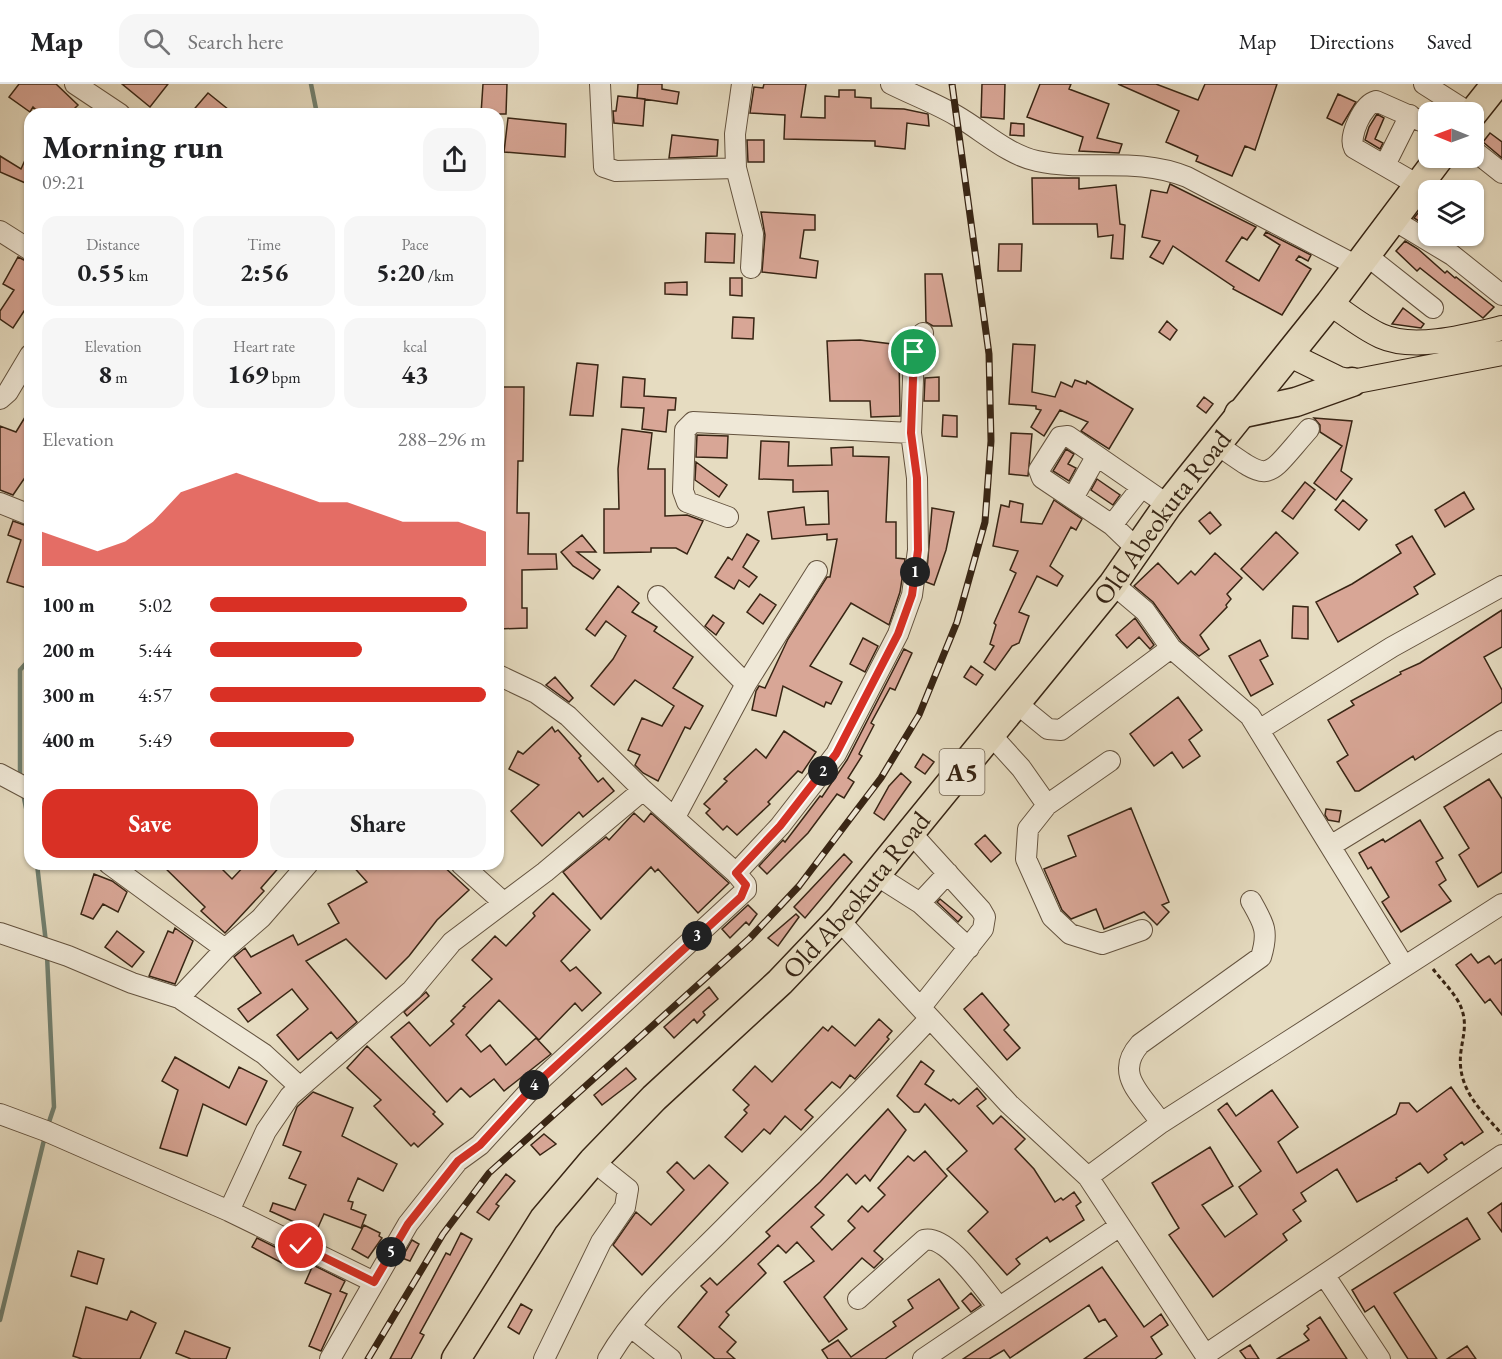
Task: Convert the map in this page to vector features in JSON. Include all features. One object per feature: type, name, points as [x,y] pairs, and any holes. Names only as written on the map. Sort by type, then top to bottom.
[{"type":"highway","points":[[1482,102],[1496,84]]},
{"type":"highway","name":"Old Abeokuta Road","points":[[456,1359],[544,1219],[592,1161],[654,1098],[780,982],[839,920],[1113,584],[1136,548],[1215,443],[1330,303],[1418,185]]},
{"type":"highway","points":[[1239,414],[1296,402],[1352,382]]},
{"type":"main road","points":[[1330,303],[1381,336],[1401,342],[1434,341],[1502,328]]},
{"type":"main road","points":[[1288,354],[1339,380],[1352,382],[1502,353]]},
{"type":"street","points":[[75,84],[111,108]]},
{"type":"street","points":[[600,84],[603,167],[616,171],[736,168]]},
{"type":"street","points":[[742,84],[735,134],[736,168],[753,234],[751,268]]},
{"type":"street","points":[[891,84],[956,115],[1021,156],[1038,161],[1133,164],[1168,169],[1361,261],[1433,308]]},
{"type":"street","points":[[1436,87],[1455,102]]},
{"type":"street","points":[[1418,119],[1380,101],[1371,102],[1366,106],[1352,138],[1352,146],[1418,185]]},
{"type":"street","points":[[1385,165],[1410,115]]},
{"type":"street","points":[[1484,159],[1502,173]]},
{"type":"street","points":[[1392,219],[1452,255],[1502,295]]},
{"type":"street","points":[[0,231],[24,246]]},
{"type":"street","points":[[736,873],[780,826],[836,754],[898,634],[912,595],[918,550],[917,478],[911,433],[914,352],[923,333]]},
{"type":"street","points":[[0,399],[8,392],[24,365]]},
{"type":"street","points":[[728,518],[687,502],[683,491],[685,430],[693,422],[911,433]]},
{"type":"street","points":[[1215,443],[1255,471],[1267,473],[1275,468],[1309,429]]},
{"type":"street","points":[[1136,548],[1112,525],[1042,478],[1039,470],[1060,437],[1068,436],[1168,505]]},
{"type":"street","points":[[1073,498],[1096,457]]},
{"type":"street","points":[[1112,525],[1141,488]]},
{"type":"street","points":[[0,503],[24,513]]},
{"type":"street","points":[[675,817],[746,684],[817,572]]},
{"type":"street","points":[[1113,584],[1145,611],[1171,648],[1250,716],[1332,845],[1404,966]]},
{"type":"street","points":[[1259,730],[1392,647],[1502,586]]},
{"type":"street","points":[[658,596],[746,684]]},
{"type":"street","points":[[1015,702],[1048,729],[1061,730],[1171,648]]},
{"type":"street","points":[[330,1359],[408,1224],[458,1161],[480,1145],[534,1086],[741,897],[746,885],[736,873],[643,790],[568,716],[536,693],[504,678]]},
{"type":"street","points":[[992,735],[1022,768],[1047,805]]},
{"type":"street","points":[[1332,845],[1502,741]]},
{"type":"street","points":[[1110,761],[1047,805],[1028,829],[1026,859],[1052,917],[1070,934],[1102,944],[1142,930]]},
{"type":"street","points":[[0,774],[24,787]]},
{"type":"street","points":[[229,1211],[253,1157],[277,1112],[300,1087],[412,990],[452,942],[545,872],[643,790]]},
{"type":"street","points":[[608,1359],[659,1293],[881,1071],[926,1012],[983,929],[985,917],[912,833]]},
{"type":"street","points":[[117,870],[225,949]]},
{"type":"street","points":[[179,998],[225,949],[261,918],[303,870]]},
{"type":"street","points":[[468,870],[503,902]]},
{"type":"street","points":[[920,903],[948,873]]},
{"type":"street","points":[[876,875],[920,903],[969,948]]},
{"type":"street","points":[[1161,1123],[1130,1080],[1128,1066],[1131,1054],[1140,1044],[1262,957],[1266,941],[1266,926],[1251,901]]},
{"type":"street","points":[[1088,1177],[1161,1123],[1502,904]]},
{"type":"street","points":[[839,920],[1010,1104],[1088,1177],[1207,1357],[1502,1155]]},
{"type":"street","points":[[0,933],[68,956],[132,983],[179,998],[264,1054],[300,1087]]},
{"type":"street","points":[[0,1114],[46,1131],[229,1211],[374,1282]]},
{"type":"street","points":[[544,1359],[601,1242],[625,1207],[629,1197],[628,1189],[592,1161]]},
{"type":"street","points":[[923,1359],[1120,1226]]},
{"type":"street","points":[[858,1299],[924,1240],[936,1239],[959,1259],[999,1308]]},
{"type":"street","points":[[1325,1276],[1380,1359]]},
{"type":"street","points":[[631,1327],[671,1359]]},
{"type":"path","points":[[1422,955],[1462,1008],[1466,1031],[1459,1071],[1469,1093],[1502,1134]]},
{"type":"building","points":[[19,84],[56,84],[78,105],[75,108],[24,108],[9,97]]},
{"type":"building","points":[[122,84],[168,84],[150,107]]},
{"type":"building","points":[[483,84],[507,84],[506,114],[504,114],[504,108],[481,108]]},
{"type":"building","points":[[638,84],[662,84],[662,89],[679,92],[677,104],[637,98]]},
{"type":"building","points":[[764,84],[806,84],[801,117],[825,118],[825,96],[839,97],[839,90],[855,90],[855,97],[871,98],[871,108],[904,109],[928,114],[929,126],[907,123],[905,149],[875,146],[875,141],[784,139],[785,115],[750,113],[754,87],[763,88]]},
{"type":"building","points":[[982,84],[1005,84],[1004,119],[981,117]]},
{"type":"building","points":[[1040,84],[1071,84],[1069,89],[1109,104],[1097,138],[1122,144],[1119,153],[1079,151],[1083,137],[1027,117]]},
{"type":"building","points":[[1118,84],[1156,84],[1198,100],[1205,84],[1277,84],[1255,150],[1245,146],[1232,176],[1196,161],[1198,156],[1166,142],[1179,111]]},
{"type":"building","points":[[208,93],[227,108],[195,108]]},
{"type":"building","points":[[1338,94],[1356,102],[1342,125],[1327,118]]},
{"type":"building","points":[[618,96],[645,99],[643,126],[614,123],[613,111],[616,111]]},
{"type":"building","points":[[1377,114],[1384,118],[1375,139],[1383,143],[1380,149],[1365,140],[1369,127]]},
{"type":"building","points":[[508,118],[566,124],[565,157],[504,152]]},
{"type":"building","points":[[1011,123],[1024,124],[1024,136],[1010,135]]},
{"type":"building","points":[[1490,133],[1502,142],[1502,158],[1484,143]]},
{"type":"building","points":[[672,135],[718,140],[717,156],[669,158]]},
{"type":"building","points":[[747,140],[764,140],[764,162],[748,162]]},
{"type":"building","points":[[0,156],[21,169],[24,162],[24,182],[0,172]]},
{"type":"building","points":[[1032,178],[1079,178],[1079,189],[1116,185],[1120,224],[1125,225],[1123,259],[1111,258],[1113,235],[1098,237],[1097,224],[1033,224]]},
{"type":"building","points":[[1170,184],[1256,227],[1247,240],[1242,237],[1226,261],[1259,281],[1280,245],[1264,235],[1266,232],[1311,255],[1308,261],[1299,256],[1296,260],[1311,269],[1282,315],[1233,289],[1234,287],[1173,246],[1163,264],[1150,257],[1160,241],[1142,237],[1151,190],[1167,193]]},
{"type":"building","points":[[761,212],[815,215],[815,230],[804,230],[800,258],[818,261],[816,278],[762,272],[765,235]]},
{"type":"building","points":[[706,233],[735,234],[734,263],[705,262]]},
{"type":"building","points":[[1405,241],[1418,249],[1445,273],[1447,271],[1456,277],[1494,307],[1483,318],[1420,268],[1417,271],[1396,251]]},
{"type":"building","points":[[999,244],[1022,244],[1021,271],[998,271]]},
{"type":"building","points":[[18,257],[24,260],[24,311],[13,328],[0,319],[0,311],[14,290],[3,284]]},
{"type":"building","points":[[925,274],[942,274],[952,326],[933,326],[926,322]]},
{"type":"building","points":[[730,278],[742,278],[742,296],[730,295]]},
{"type":"building","points":[[687,282],[687,295],[665,294],[665,283]]},
{"type":"building","points":[[1403,308],[1424,324],[1421,328],[1392,324]]},
{"type":"building","points":[[733,317],[754,318],[753,339],[732,338]]},
{"type":"building","points":[[1167,321],[1177,330],[1170,340],[1159,332]]},
{"type":"building","points":[[860,340],[892,344],[891,355],[899,356],[900,416],[871,417],[870,401],[830,401],[827,341]]},
{"type":"building","points":[[1013,344],[1035,345],[1032,392],[1055,397],[1061,382],[1072,387],[1075,380],[1086,384],[1087,381],[1133,409],[1109,449],[1081,431],[1088,422],[1060,410],[1044,436],[1031,427],[1041,410],[1036,409],[1036,406],[1009,404]]},
{"type":"building","points":[[577,363],[598,365],[593,416],[570,415]]},
{"type":"building","points":[[623,377],[645,379],[644,396],[676,398],[675,410],[668,410],[666,432],[642,429],[644,408],[621,407]]},
{"type":"building","points":[[939,377],[939,401],[924,401],[925,378]]},
{"type":"building","points":[[504,387],[524,387],[523,461],[518,461],[517,513],[529,513],[528,554],[556,554],[557,569],[522,570],[522,608],[527,608],[527,628],[504,629]]},
{"type":"building","points":[[1204,397],[1213,404],[1206,413],[1197,406]]},
{"type":"building","points":[[943,415],[957,416],[957,437],[942,436]]},
{"type":"building","points":[[1314,418],[1352,421],[1341,471],[1352,479],[1336,500],[1314,483],[1342,446],[1320,432],[1320,425]]},
{"type":"building","points":[[24,419],[24,479],[13,495],[0,490],[0,426],[16,432]]},
{"type":"building","points":[[622,429],[652,433],[648,469],[665,469],[665,516],[687,515],[703,521],[687,554],[676,548],[651,548],[651,552],[604,553],[604,509],[619,509],[618,469]]},
{"type":"building","points":[[1011,433],[1032,434],[1028,476],[1009,474]]},
{"type":"building","points":[[697,435],[728,436],[727,458],[696,457]]},
{"type":"building","points":[[761,441],[789,442],[788,466],[832,465],[831,448],[853,447],[853,456],[889,457],[886,522],[896,522],[896,558],[905,559],[900,592],[889,625],[851,603],[810,666],[842,682],[831,704],[826,702],[824,707],[783,686],[776,716],[752,710],[756,691],[759,686],[765,688],[788,639],[827,577],[830,577],[837,539],[827,540],[827,534],[772,539],[768,512],[804,507],[806,525],[829,524],[828,491],[793,492],[793,480],[759,479]]},
{"type":"building","points":[[1066,449],[1074,454],[1068,464],[1076,468],[1069,481],[1053,471]]},
{"type":"building","points":[[696,462],[727,485],[719,497],[695,480]]},
{"type":"building","points":[[1097,479],[1120,495],[1113,505],[1091,490]]},
{"type":"building","points":[[1305,482],[1315,490],[1293,519],[1282,511]]},
{"type":"building","points":[[1464,492],[1474,509],[1445,527],[1435,510]]},
{"type":"building","points":[[1054,500],[1082,519],[1076,530],[1071,527],[1050,566],[1063,576],[1057,586],[1037,576],[1019,612],[1029,616],[1019,643],[1012,646],[995,670],[984,662],[994,646],[990,644],[996,625],[994,623],[1016,573],[1010,570],[1018,551],[993,546],[1001,505],[1009,507],[1010,501],[1023,504],[1021,522],[1042,524]]},
{"type":"building","points":[[1343,500],[1367,520],[1359,530],[1335,510]]},
{"type":"building","points":[[932,508],[954,512],[946,550],[934,585],[926,582]]},
{"type":"building","points":[[1210,512],[1221,525],[1210,534],[1199,521]]},
{"type":"building","points":[[13,521],[24,525],[24,587],[7,582],[21,540],[8,535]]},
{"type":"building","points":[[1276,532],[1298,553],[1263,590],[1241,569]]},
{"type":"building","points":[[747,534],[759,541],[743,567],[757,577],[749,587],[739,580],[734,589],[715,577],[728,557],[732,560]]},
{"type":"building","points":[[582,535],[596,552],[577,552],[600,570],[593,579],[573,566],[561,552]]},
{"type":"building","points":[[1412,536],[1435,574],[1414,587],[1418,594],[1338,642],[1316,602],[1352,584],[1401,553],[1396,545]]},
{"type":"building","points":[[1215,553],[1242,578],[1227,594],[1231,599],[1227,607],[1200,635],[1209,649],[1199,656],[1181,641],[1153,602],[1134,586],[1158,563],[1178,584],[1191,571],[1195,575]]},
{"type":"building","points":[[618,586],[639,603],[632,612],[657,627],[654,631],[693,657],[673,688],[703,706],[690,729],[685,727],[658,781],[643,773],[635,765],[640,755],[628,750],[642,718],[662,726],[674,706],[635,680],[614,705],[591,686],[613,659],[626,636],[606,621],[595,636],[586,629]]},
{"type":"building","points":[[760,594],[776,605],[763,624],[747,612]]},
{"type":"building","points":[[1293,606],[1308,607],[1308,639],[1292,638]]},
{"type":"building","points":[[1502,610],[1502,647],[1484,657],[1502,690],[1502,702],[1415,760],[1413,756],[1359,791],[1355,791],[1337,762],[1348,755],[1328,720],[1354,705],[1351,701],[1420,663]]},
{"type":"building","points":[[713,615],[724,623],[716,635],[705,626]]},
{"type":"building","points":[[1135,618],[1154,645],[1150,649],[1139,637],[1127,648],[1116,635]]},
{"type":"building","points":[[863,638],[878,646],[865,672],[850,664]]},
{"type":"building","points":[[1260,640],[1268,656],[1260,660],[1273,684],[1251,696],[1229,656]]},
{"type":"building","points":[[904,649],[912,653],[895,690],[890,688],[871,723],[874,725],[859,754],[862,756],[848,778],[854,782],[844,798],[837,794],[808,833],[767,874],[759,866],[783,840],[785,842],[820,796],[822,797],[847,760]]},
{"type":"building","points":[[971,666],[983,675],[976,685],[964,677]]},
{"type":"building","points":[[555,677],[573,698],[569,702],[546,685]]},
{"type":"building","points":[[1178,697],[1202,730],[1189,740],[1200,756],[1183,768],[1172,752],[1154,766],[1130,734]]},
{"type":"building","points":[[552,727],[555,732],[558,730],[581,756],[579,758],[598,782],[603,778],[614,791],[583,817],[579,812],[542,846],[511,811],[539,785],[509,769],[518,751],[523,754]]},
{"type":"building","points":[[784,731],[816,752],[802,773],[798,771],[768,802],[770,804],[737,835],[727,826],[723,830],[706,813],[710,809],[704,804],[727,781],[724,779],[756,749],[766,758]]},
{"type":"building","points":[[923,754],[934,762],[925,774],[915,767]]},
{"type":"building","points":[[901,773],[911,782],[884,820],[874,813],[889,786]]},
{"type":"building","points":[[1489,779],[1502,799],[1502,872],[1478,887],[1459,855],[1469,848],[1444,807]]},
{"type":"building","points":[[1131,808],[1169,902],[1162,905],[1169,912],[1157,925],[1144,912],[1104,929],[1096,909],[1071,919],[1062,910],[1044,869],[1076,856],[1068,836]]},
{"type":"building","points":[[1326,809],[1341,811],[1339,822],[1328,820],[1325,815]]},
{"type":"building","points":[[634,813],[644,822],[651,813],[729,883],[698,913],[658,869],[655,872],[651,867],[601,919],[563,872],[606,837],[609,840]]},
{"type":"building","points":[[1420,820],[1443,858],[1436,862],[1446,880],[1439,885],[1451,901],[1401,932],[1382,902],[1389,897],[1371,867],[1368,869],[1359,853],[1383,839],[1385,842]]},
{"type":"building","points":[[985,835],[1001,853],[991,862],[975,844]]},
{"type":"building","points":[[844,854],[852,862],[805,918],[794,907]]},
{"type":"building","points":[[167,870],[223,870],[232,879],[240,870],[277,870],[261,888],[264,891],[225,933],[201,911],[205,907]]},
{"type":"building","points":[[356,870],[447,870],[469,890],[437,920],[409,956],[386,979],[346,939],[306,961],[357,1022],[337,1039],[331,1032],[298,1060],[277,1035],[308,1009],[292,989],[248,1022],[238,1009],[261,993],[234,957],[245,948],[251,957],[293,935],[298,945],[339,923],[328,904],[367,882]]},
{"type":"building","points":[[94,874],[112,881],[127,892],[118,912],[103,904],[93,919],[81,914]]},
{"type":"building","points":[[553,893],[590,930],[561,961],[570,971],[576,967],[601,993],[582,1011],[575,1003],[539,1040],[499,1000],[466,1035],[481,1052],[490,1045],[506,1065],[536,1038],[551,1054],[504,1091],[494,1079],[470,1097],[461,1088],[447,1102],[391,1037],[409,1022],[430,1046],[454,1024],[451,1021],[465,1007],[463,1006],[492,979],[472,960],[495,936],[506,946]]},
{"type":"building","points":[[940,899],[962,917],[958,922],[937,902]]},
{"type":"building","points":[[748,905],[757,914],[749,925],[746,922],[730,938],[722,929]]},
{"type":"building","points":[[796,914],[799,917],[778,946],[768,938]]},
{"type":"building","points":[[175,928],[193,941],[175,984],[149,976],[168,931],[173,933]]},
{"type":"building","points":[[117,931],[144,952],[132,967],[105,947]]},
{"type":"building","points":[[1471,954],[1478,963],[1489,956],[1495,964],[1502,959],[1502,1015],[1490,999],[1485,1003],[1456,965]]},
{"type":"building","points":[[709,987],[718,999],[703,1012],[705,1015],[697,1023],[694,1019],[674,1038],[664,1027]]},
{"type":"building","points":[[426,992],[429,996],[407,1016],[404,1012]]},
{"type":"building","points":[[982,993],[1009,1025],[1004,1030],[1020,1048],[1007,1060],[964,1009]]},
{"type":"building","points":[[879,1019],[892,1031],[887,1037],[889,1039],[855,1079],[850,1075],[840,1088],[832,1082],[805,1110],[813,1117],[801,1130],[785,1116],[770,1134],[764,1129],[742,1152],[725,1137],[747,1113],[744,1110],[749,1105],[733,1090],[755,1066],[772,1082],[823,1027],[828,1031],[832,1026],[855,1046]]},
{"type":"building","points":[[367,1046],[435,1112],[433,1114],[443,1124],[418,1147],[414,1143],[411,1146],[374,1106],[381,1100],[347,1068]]},
{"type":"building","points":[[175,1057],[229,1088],[239,1067],[267,1081],[246,1125],[203,1104],[187,1156],[160,1148],[178,1090],[162,1081]]},
{"type":"building","points":[[921,1061],[934,1071],[925,1084],[951,1101],[953,1099],[959,1104],[977,1088],[986,1099],[977,1106],[993,1124],[1001,1116],[1025,1139],[1015,1149],[1034,1169],[1055,1202],[1061,1198],[1063,1200],[1074,1192],[1081,1202],[1076,1206],[1084,1220],[1050,1242],[1047,1237],[1016,1259],[1020,1264],[1007,1275],[968,1231],[988,1212],[947,1169],[967,1151],[925,1104],[919,1112],[914,1112],[897,1096]]},
{"type":"building","points":[[626,1068],[636,1079],[602,1105],[594,1095]]},
{"type":"building","points":[[1451,1087],[1483,1132],[1464,1145],[1462,1142],[1444,1155],[1447,1159],[1428,1173],[1420,1163],[1396,1178],[1397,1180],[1357,1202],[1337,1169],[1301,1193],[1306,1201],[1293,1210],[1301,1221],[1283,1234],[1287,1240],[1213,1297],[1169,1235],[1179,1228],[1152,1183],[1210,1147],[1233,1186],[1202,1205],[1225,1237],[1257,1214],[1239,1187],[1261,1171],[1218,1110],[1227,1103],[1236,1116],[1272,1090],[1298,1127],[1278,1142],[1297,1173],[1396,1114],[1400,1103],[1409,1103],[1417,1112]]},
{"type":"building","points":[[313,1092],[353,1108],[342,1136],[397,1164],[383,1191],[358,1178],[348,1201],[353,1202],[351,1209],[366,1215],[361,1228],[324,1214],[316,1232],[270,1211],[273,1203],[295,1210],[306,1185],[289,1178],[301,1152],[283,1145],[297,1107]]},
{"type":"building","points":[[888,1109],[906,1130],[870,1181],[865,1175],[856,1184],[847,1174],[815,1207],[824,1215],[811,1227],[832,1250],[855,1228],[848,1221],[862,1206],[868,1212],[885,1195],[878,1188],[908,1156],[914,1161],[925,1151],[947,1176],[874,1251],[883,1259],[874,1268],[862,1258],[824,1297],[847,1329],[829,1342],[784,1282],[814,1261],[797,1242],[786,1253],[778,1245],[758,1264],[766,1273],[726,1312],[729,1315],[719,1327],[736,1342],[727,1352],[735,1359],[715,1359],[678,1327],[707,1292],[701,1286],[710,1278],[717,1285],[770,1236],[766,1232],[820,1182]]},
{"type":"building","points":[[544,1134],[556,1144],[540,1155],[531,1145]]},
{"type":"building","points":[[677,1162],[694,1179],[709,1165],[728,1183],[642,1275],[613,1245],[636,1212],[651,1225],[684,1190],[667,1172]]},
{"type":"building","points":[[506,1174],[515,1181],[496,1204],[499,1206],[489,1220],[477,1212]]},
{"type":"building","points":[[1502,1203],[1502,1232],[1488,1213]]},
{"type":"building","points":[[1467,1218],[1480,1239],[1394,1293],[1437,1359],[1408,1359],[1374,1306],[1365,1312],[1352,1290]]},
{"type":"building","points":[[364,1225],[380,1233],[379,1236],[382,1238],[368,1258],[352,1249]]},
{"type":"building","points":[[461,1233],[472,1239],[420,1333],[424,1335],[411,1359],[390,1359],[446,1253],[450,1255]]},
{"type":"building","points":[[257,1238],[287,1253],[282,1263],[252,1247]]},
{"type":"building","points":[[412,1240],[419,1244],[410,1261],[402,1258]]},
{"type":"building","points":[[78,1251],[104,1259],[97,1284],[71,1276]]},
{"type":"building","points":[[313,1265],[345,1281],[340,1291],[347,1294],[321,1351],[309,1346],[331,1294],[305,1283]]},
{"type":"building","points":[[1102,1267],[1144,1327],[1161,1314],[1168,1325],[1151,1337],[1162,1354],[1155,1359],[1084,1359],[1117,1336],[1105,1319],[1099,1322],[1089,1305],[1010,1358],[1004,1350],[989,1359],[963,1359]]},
{"type":"building","points":[[939,1279],[959,1308],[885,1359],[828,1359],[822,1350],[838,1340],[851,1357],[896,1326],[893,1322],[913,1308],[908,1300]]},
{"type":"building","points":[[971,1293],[981,1305],[971,1312],[962,1301]]},
{"type":"building","points":[[521,1304],[532,1310],[519,1334],[508,1327]]},
{"type":"building","points":[[86,1307],[127,1320],[131,1311],[156,1323],[140,1359],[82,1359],[73,1356]]},
{"type":"building","points":[[1320,1317],[1347,1359],[1277,1359],[1309,1340],[1304,1334],[1309,1329],[1307,1326]]},
{"type":"building","points":[[185,1331],[230,1348],[226,1359],[191,1359],[176,1353]]},
{"type":"building","points":[[1250,1345],[1259,1359],[1246,1359],[1240,1351]]},
{"type":"building","points":[[1467,1346],[1476,1359],[1447,1359]]},
{"type":"waterway","points":[[311,84],[316,108]]},
{"type":"waterway","points":[[20,779],[20,670],[24,666]]},
{"type":"waterway","points":[[23,793],[24,798]]},
{"type":"waterway","points":[[38,870],[46,943]]},
{"type":"waterway","points":[[47,955],[54,1107],[48,1125]]},
{"type":"waterway","points":[[0,1320],[45,1136]]},
{"type":"railway","points":[[368,1359],[443,1234],[489,1173],[750,938],[799,886],[881,778],[919,715],[957,622],[985,522],[991,441],[989,354],[952,84]]},
{"type":"route","points":[[301,1246],[374,1282],[408,1224],[458,1161],[480,1145],[534,1086],[746,890],[746,885],[736,873],[780,826],[836,754],[898,634],[912,595],[918,550],[917,478],[911,433],[914,352]]}]
